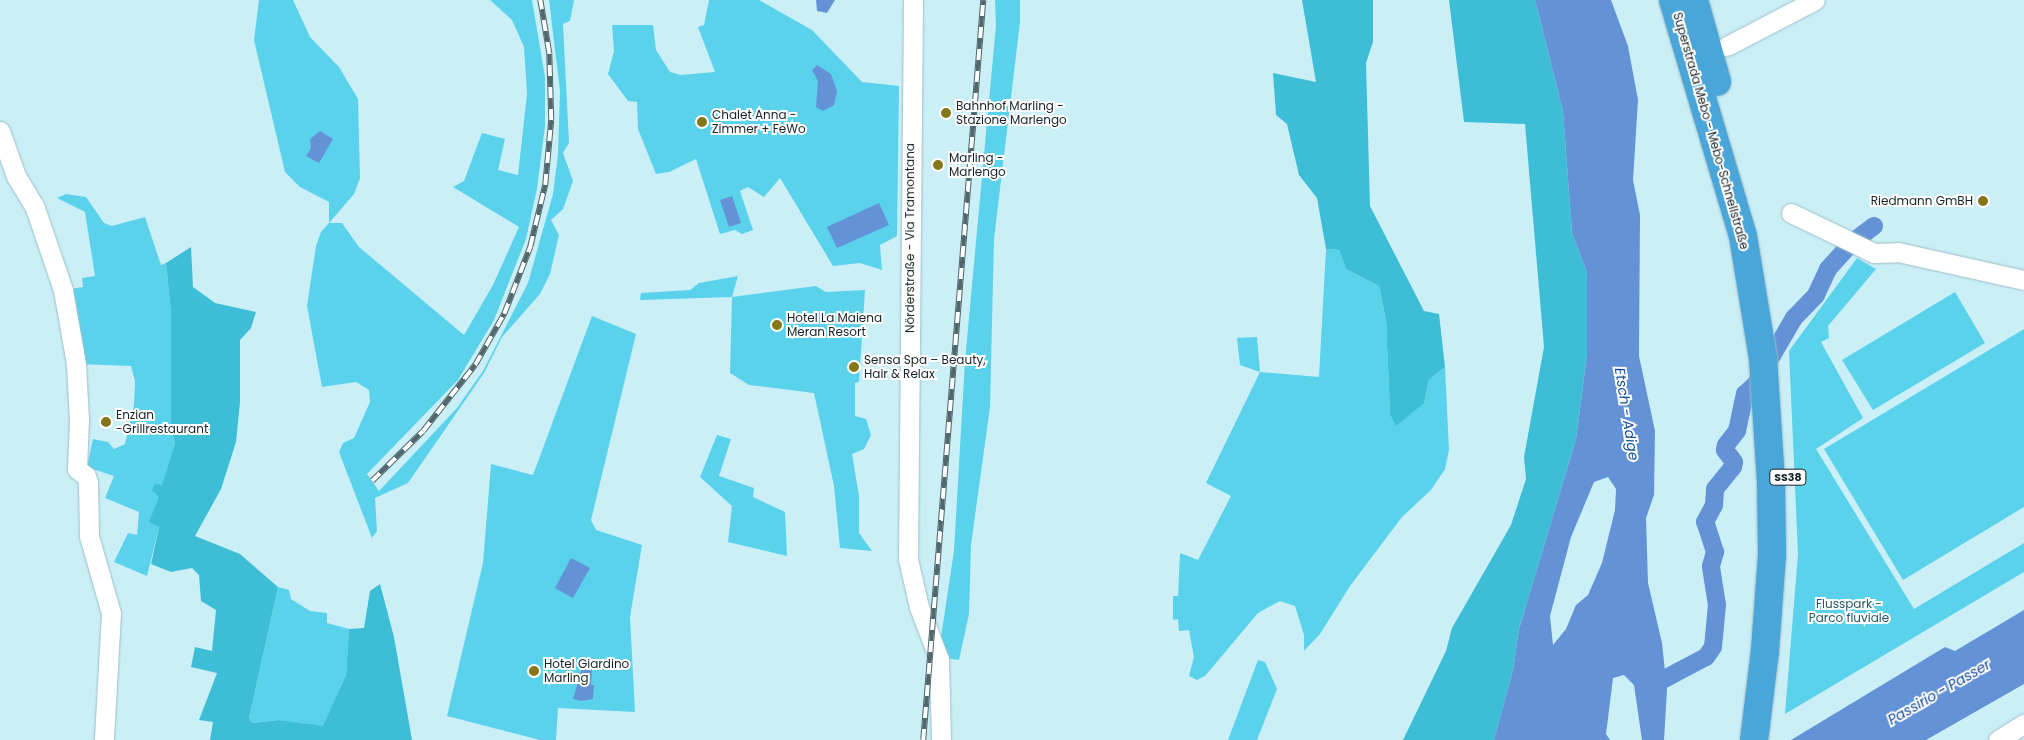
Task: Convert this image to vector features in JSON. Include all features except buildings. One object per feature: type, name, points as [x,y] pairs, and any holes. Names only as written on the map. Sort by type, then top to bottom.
[{"type":"highway","name":"Superstrada Mebo - Mebo-Schnellstraße","points":[[1673,0],[1751,234]]},
{"type":"highway","name":"Superstrada Mebo - Mebo-Schnellstraße","points":[[1694,0],[1751,234],[1781,373],[1788,484],[1788,566],[1766,734]]},
{"type":"street","name":"Nörderstraße - Via Tramontana","points":[[913,0],[908,559],[919,607],[939,659],[941,740]]},
{"type":"street","points":[[1727,46],[1816,0]]},
{"type":"street","points":[[0,132],[16,176],[35,208],[63,287],[76,364],[79,419],[77,469],[86,476],[88,483],[89,536],[111,612],[104,740]]},
{"type":"street","points":[[1791,213],[1874,253],[1898,252],[2024,280]]},
{"type":"street","points":[[1998,740],[2024,724]]},
{"type":"green space","points":[[259,0],[293,0],[310,37],[339,67],[358,99],[360,178],[354,194],[329,223],[329,202],[300,187],[285,172],[254,40]]},
{"type":"green space","points":[[490,0],[532,0],[545,77],[545,126],[537,189],[526,239],[494,320],[458,380],[367,474],[379,491],[457,408],[483,371],[528,283],[553,194],[558,154],[560,91],[549,0],[574,0],[570,21],[563,24],[569,143],[563,153],[573,181],[563,209],[551,220],[559,235],[550,274],[540,294],[502,337],[484,373],[408,483],[375,498],[377,531],[372,538],[339,452],[343,443],[354,438],[370,402],[369,390],[356,382],[322,387],[307,306],[316,246],[321,232],[329,223],[342,223],[359,247],[464,335],[493,285],[519,227],[453,187],[464,181],[482,133],[505,139],[498,170],[518,175],[527,94],[524,47],[512,20]]},
{"type":"green space","points":[[709,0],[759,0],[812,30],[862,82],[899,86],[897,236],[880,245],[882,270],[860,263],[833,266],[780,178],[764,197],[748,187],[740,191],[753,230],[742,234],[735,230],[720,234],[696,159],[669,172],[656,174],[638,129],[637,102],[628,101],[608,74],[614,51],[612,25],[653,25],[656,50],[670,72],[681,75],[715,72],[698,27],[704,25]]},
{"type":"green space","points":[[995,0],[1020,0],[1020,22],[994,239],[990,407],[971,545],[969,614],[959,660],[938,657],[954,551],[965,361],[996,25]]},
{"type":"green space","points":[[66,194],[86,197],[104,223],[112,226],[145,217],[161,265],[166,263],[171,313],[171,428],[175,443],[159,497],[159,527],[147,576],[114,562],[128,533],[137,535],[139,512],[105,498],[114,476],[87,467],[93,439],[108,442],[114,449],[125,444],[134,405],[135,381],[131,366],[76,364],[70,289],[83,287],[82,278],[95,276],[85,212],[57,198]]},
{"type":"green space","points":[[1326,249],[1339,250],[1346,269],[1379,286],[1386,320],[1390,413],[1424,403],[1429,380],[1445,367],[1449,450],[1445,469],[1431,490],[1402,517],[1350,586],[1320,634],[1304,651],[1304,635],[1295,606],[1280,601],[1258,613],[1205,676],[1197,680],[1189,676],[1194,657],[1189,630],[1179,631],[1178,619],[1173,620],[1173,596],[1178,596],[1180,553],[1198,560],[1231,496],[1206,483],[1260,372],[1319,377]]},
{"type":"green space","name":"Flusspark - Parco fluviale","points":[[1857,258],[1876,269],[1828,326],[1829,338],[1821,342],[1863,418],[1816,449],[1914,609],[2024,543],[2024,572],[1785,714],[1798,554],[1789,351]]},
{"type":"green space","points":[[738,276],[732,297],[640,300],[641,293],[690,290],[699,283]]},
{"type":"green space","points":[[816,286],[826,292],[865,290],[859,382],[855,383],[855,416],[866,419],[871,435],[864,449],[852,454],[859,496],[859,533],[872,551],[840,548],[834,486],[814,393],[749,385],[730,373],[732,297]]},
{"type":"green space","points":[[1955,292],[1985,343],[1873,410],[1842,360]]},
{"type":"green space","points":[[592,316],[636,334],[591,520],[596,530],[642,545],[630,617],[635,712],[558,708],[556,740],[540,740],[447,716],[483,563],[491,464],[533,475]]},
{"type":"green space","points":[[2024,329],[2024,507],[1903,580],[1824,449]]},
{"type":"green space","points":[[1257,337],[1260,372],[1240,365],[1237,338]]},
{"type":"green space","points":[[717,435],[731,439],[719,476],[754,488],[753,497],[785,512],[787,556],[728,542],[732,506],[700,477]]},
{"type":"green space","points":[[278,587],[289,590],[291,599],[310,611],[327,613],[327,623],[349,629],[346,675],[323,727],[278,720],[252,723],[249,718]]},
{"type":"green space","points":[[1258,660],[1265,662],[1277,689],[1257,740],[1228,740]]},
{"type":"shaded area","points":[[1302,0],[1373,0],[1373,42],[1366,63],[1370,206],[1424,311],[1439,314],[1445,367],[1429,380],[1424,403],[1396,426],[1390,414],[1386,320],[1379,286],[1346,269],[1339,250],[1326,249],[1317,198],[1299,175],[1287,124],[1276,115],[1273,73],[1316,82]]},
{"type":"shaded area","points":[[1449,0],[1535,0],[1563,112],[1572,233],[1587,273],[1587,355],[1576,439],[1519,629],[1513,670],[1494,740],[1403,740],[1446,651],[1452,628],[1511,525],[1526,479],[1524,457],[1544,347],[1525,124],[1464,122]]},
{"type":"shaded area","points":[[191,247],[193,287],[215,303],[256,312],[251,328],[240,340],[240,402],[236,442],[221,489],[195,536],[240,554],[278,587],[249,718],[252,723],[278,720],[323,726],[346,675],[349,629],[364,628],[370,591],[380,584],[394,637],[412,740],[210,740],[213,722],[199,720],[217,673],[191,667],[195,647],[212,651],[216,610],[201,601],[199,575],[192,568],[171,572],[151,564],[159,527],[149,522],[159,497],[152,490],[155,484],[162,485],[175,443],[171,428],[171,313],[166,263]]},
{"type":"water","points":[[816,0],[835,0],[827,13],[817,11]]},
{"type":"water","name":"Etsch - Adige","points":[[1535,0],[1611,0],[1628,46],[1638,100],[1633,180],[1640,215],[1639,356],[1655,431],[1654,495],[1646,518],[1648,583],[1662,643],[1667,690],[1664,740],[1642,740],[1634,685],[1624,675],[1613,678],[1606,734],[1610,740],[1494,740],[1513,670],[1519,629],[1576,439],[1587,355],[1587,273],[1572,233],[1563,112]],"holes":[[[1608,477],[1616,489],[1615,510],[1602,563],[1588,595],[1576,605],[1566,629],[1553,645],[1550,616],[1571,537],[1594,482]]]},
{"type":"water","points":[[817,65],[831,74],[837,91],[834,105],[823,111],[816,107],[818,81],[812,70]]},
{"type":"water","points":[[320,131],[333,139],[319,163],[306,156],[311,148],[310,139]]},
{"type":"water","points":[[732,196],[741,223],[729,227],[720,200]]},
{"type":"water","points":[[879,203],[889,225],[837,248],[827,227]]},
{"type":"water","points":[[571,558],[590,568],[573,598],[555,588]]},
{"type":"water","name":"Passirio - Passer","points":[[2024,610],[2024,684],[1926,740],[1791,740],[1945,647],[1955,651]]},
{"type":"water","points":[[583,664],[592,667],[591,685],[594,685],[593,699],[581,701],[573,699]]},
{"type":"waterway","points":[[1858,238],[1874,226]]},
{"type":"waterway","points":[[1649,687],[1706,657],[1713,647],[1717,605],[1711,566],[1715,552],[1705,522],[1714,505],[1715,489],[1733,467],[1734,462],[1725,450],[1726,445],[1737,431],[1745,394],[1755,385],[1794,318],[1816,295],[1828,269],[1846,249]]},
{"type":"railway","points":[[372,481],[423,431],[475,365],[504,314],[530,247],[545,185],[551,120],[549,53],[540,0]]},
{"type":"railway","points":[[923,740],[983,0]]},
{"type":"place","name":"Bahnhof Marling - Stazione Marlengo","points":[[946,113]]},
{"type":"place","name":"Chalet Anna - Zimmer + FeWo","points":[[702,122]]},
{"type":"place","name":"Marling - Marlengo","points":[[938,165]]},
{"type":"place","name":"Riedmann GmBH","points":[[1983,201]]},
{"type":"place","name":"Hotel La Maiena Meran Resort","points":[[777,325]]},
{"type":"place","name":"Sensa Spa – Beauty, Hair & Relax","points":[[854,367]]},
{"type":"place","name":"Enzian -Grillrestaurant","points":[[106,422]]},
{"type":"place","name":"Hotel Giardino Marling","points":[[534,671]]}]
